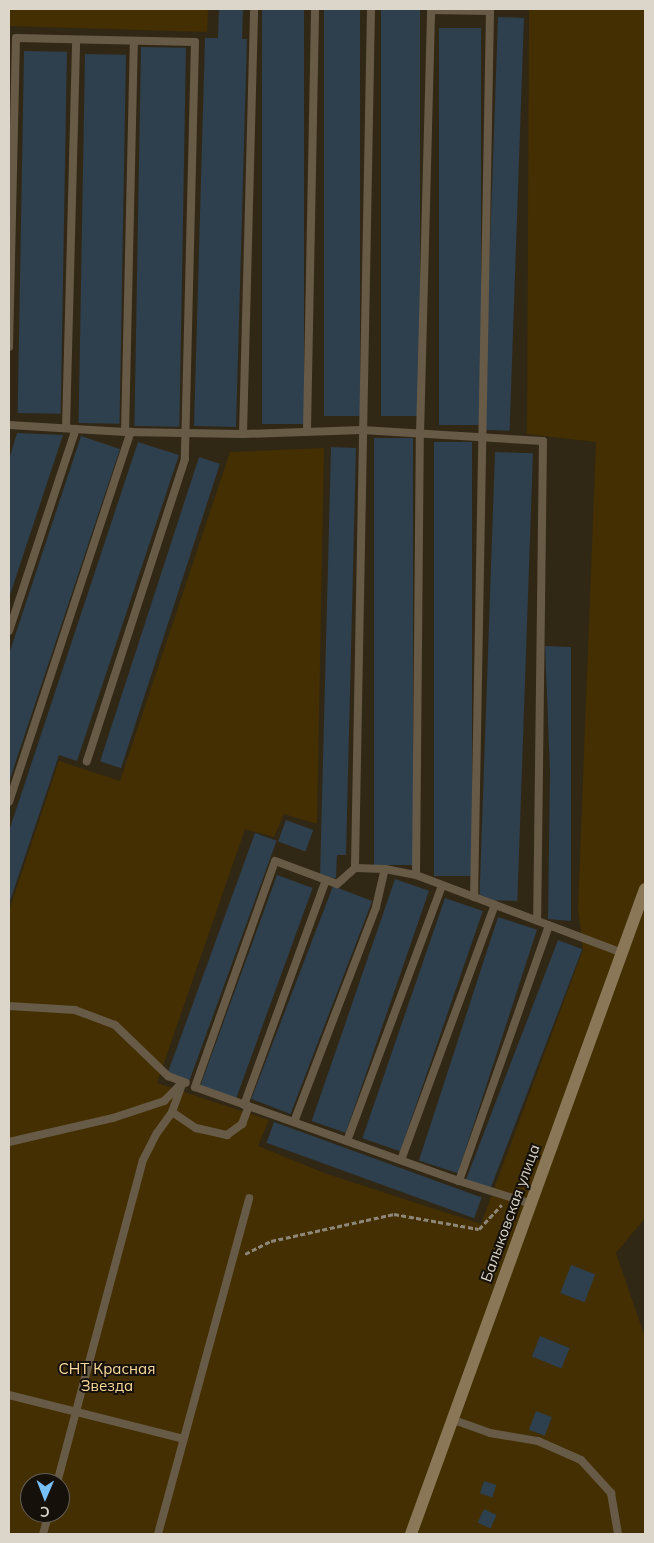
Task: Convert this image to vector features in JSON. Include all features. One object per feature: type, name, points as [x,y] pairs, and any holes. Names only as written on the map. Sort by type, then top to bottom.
[{"type":"street","name":"Балыковская улица","points":[[410,1534],[532,1204],[638,902],[645,889]]},
{"type":"lane","points":[[243,434],[254,9]]},
{"type":"lane","points":[[307,430],[315,9]]},
{"type":"lane","points":[[355,868],[371,9]]},
{"type":"lane","points":[[416,875],[420,434],[431,9],[489,10],[474,897]]},
{"type":"lane","points":[[9,348],[16,38],[195,42],[185,459],[87,761]]},
{"type":"lane","points":[[66,428],[76,40]]},
{"type":"lane","points":[[9,802],[128,432],[134,41]]},
{"type":"lane","points":[[9,425],[186,434],[362,430],[481,439],[543,441],[537,920]]},
{"type":"lane","points":[[9,631],[76,429]]},
{"type":"lane","points":[[195,1087],[275,861],[337,884],[355,868],[385,869],[416,875],[620,952]]},
{"type":"lane","points":[[294,1122],[376,907],[385,869]]},
{"type":"lane","points":[[172,1112],[196,1128],[227,1135],[242,1124],[326,880]]},
{"type":"lane","points":[[347,1141],[442,886]]},
{"type":"lane","points":[[401,1160],[494,905]]},
{"type":"lane","points":[[459,1181],[550,925]]},
{"type":"lane","points":[[9,1006],[74,1010],[115,1025],[168,1076],[459,1181],[532,1204]]},
{"type":"lane","points":[[60,1473],[143,1160],[157,1133],[172,1112],[183,1082]]},
{"type":"lane","points":[[9,1142],[113,1118],[164,1101],[183,1082]]},
{"type":"lane","points":[[158,1534],[249,1198]]},
{"type":"lane","points":[[9,1395],[184,1438]]},
{"type":"lane","points":[[451,1419],[490,1433],[538,1441],[581,1460],[611,1493],[618,1534]]},
{"type":"path","points":[[231,1262],[271,1241],[344,1223],[394,1214],[478,1229],[508,1196]]},
{"type":"green space","points":[[9,9],[208,9],[207,32],[9,26]]},
{"type":"green space","name":"СНТ Красная Звезда","points":[[529,9],[645,9],[645,1218],[616,1253],[645,1337],[645,1534],[9,1534],[9,911],[59,761],[120,781],[230,452],[324,448],[317,824],[284,814],[274,837],[245,829],[157,1083],[269,1120],[258,1146],[327,1174],[481,1224],[583,950],[578,908],[596,442],[527,434]]},
{"type":"building","points":[[219,9],[243,9],[242,39],[247,39],[236,427],[194,426],[205,38],[218,38]]},
{"type":"building","points":[[262,9],[304,9],[304,424],[262,424]]},
{"type":"building","points":[[324,9],[360,9],[360,416],[324,416]]},
{"type":"building","points":[[381,9],[420,9],[420,416],[381,416]]},
{"type":"building","points":[[498,17],[524,18],[510,431],[484,430]]},
{"type":"building","points":[[439,28],[481,28],[481,425],[439,425]]},
{"type":"building","points":[[141,47],[186,48],[179,427],[134,426]]},
{"type":"building","points":[[24,51],[67,52],[61,414],[18,413]]},
{"type":"building","points":[[85,54],[126,55],[120,424],[79,423]]},
{"type":"building","points":[[17,433],[63,435],[9,598],[9,460]]},
{"type":"building","points":[[81,436],[120,449],[9,782],[9,654]]},
{"type":"building","points":[[374,438],[413,438],[413,865],[374,865]]},
{"type":"building","points":[[138,442],[179,455],[77,761],[59,755],[9,904],[9,831]]},
{"type":"building","points":[[434,442],[472,442],[472,876],[434,876]]},
{"type":"building","points":[[331,447],[356,448],[346,855],[337,855],[336,878],[320,877]]},
{"type":"building","points":[[495,452],[533,453],[517,901],[479,900]]},
{"type":"building","points":[[199,457],[220,464],[121,768],[100,761]]},
{"type":"building","points":[[545,646],[571,647],[571,921],[548,919],[550,771]]},
{"type":"building","points":[[286,820],[313,830],[305,852],[278,842]]},
{"type":"building","points":[[255,833],[277,841],[189,1081],[167,1074]]},
{"type":"building","points":[[277,875],[313,888],[236,1098],[200,1085]]},
{"type":"building","points":[[395,879],[429,891],[346,1133],[312,1121]]},
{"type":"building","points":[[333,886],[372,901],[291,1114],[251,1099]]},
{"type":"building","points":[[445,898],[483,911],[400,1151],[362,1138]]},
{"type":"building","points":[[498,917],[537,930],[458,1173],[419,1160]]},
{"type":"building","points":[[558,940],[582,949],[490,1190],[466,1181]]},
{"type":"building","points":[[274,1122],[482,1198],[474,1218],[266,1143]]},
{"type":"building","points":[[571,1265],[595,1274],[585,1302],[560,1293]]},
{"type":"building","points":[[540,1336],[570,1348],[561,1368],[532,1356]]},
{"type":"building","points":[[536,1411],[552,1417],[545,1436],[529,1430]]},
{"type":"building","points":[[484,1481],[496,1485],[492,1497],[480,1493]]},
{"type":"building","points":[[484,1509],[497,1515],[490,1529],[478,1523]]}]
